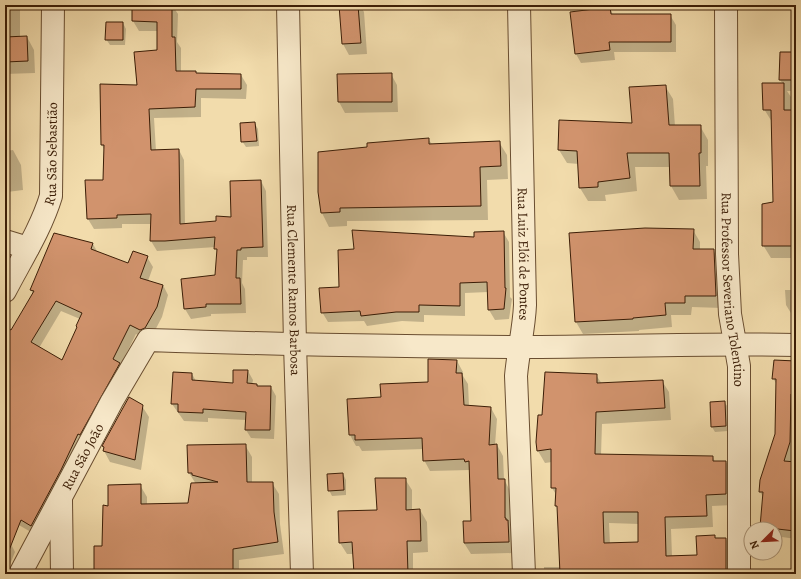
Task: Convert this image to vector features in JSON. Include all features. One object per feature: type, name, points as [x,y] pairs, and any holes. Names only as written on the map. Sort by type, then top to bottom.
[{"type":"street","name":"Rua São Sebastião","points":[[5,291],[47,209],[51,196],[54,5]]},
{"type":"street","name":"Rua Clemente Ramos Barbosa","points":[[288,5],[295,344],[302,574]]},
{"type":"street","name":"Rua Luiz Elói de Pontes","points":[[519,5],[525,305],[524,326],[516,376],[524,574]]},
{"type":"street","name":"Rua Professor Severiano Tolentino","points":[[726,5],[727,254],[730,314],[739,366],[740,403],[739,574]]},
{"type":"street","points":[[5,241],[28,248]]},
{"type":"street","name":"Rua São João","points":[[20,574],[112,401],[148,340],[295,344]]},
{"type":"street","points":[[295,344],[520,347],[735,344],[796,346]]},
{"type":"street","points":[[61,498],[62,574]]},
{"type":"building","points":[[132,5],[172,5],[172,37],[175,37],[176,71],[241,74],[241,89],[196,89],[195,107],[149,109],[151,150],[179,149],[180,224],[216,221],[216,216],[231,217],[230,181],[261,180],[263,247],[241,248],[241,250],[237,250],[236,278],[240,278],[241,304],[206,304],[206,307],[184,309],[181,279],[215,275],[217,249],[214,249],[215,237],[150,241],[151,214],[117,215],[117,218],[87,219],[85,180],[103,180],[104,145],[101,145],[100,84],[137,85],[134,52],[157,50],[157,22],[132,21]]},
{"type":"building","points":[[339,5],[358,5],[361,43],[342,44]]},
{"type":"building","points":[[610,7],[611,14],[671,14],[671,42],[609,42],[610,50],[575,54],[570,12]]},
{"type":"building","points":[[106,22],[123,22],[123,40],[105,40]]},
{"type":"building","points":[[27,36],[28,61],[5,62],[5,37]]},
{"type":"building","points":[[780,52],[796,52],[796,80],[779,80]]},
{"type":"building","points":[[392,73],[392,102],[338,102],[337,74]]},
{"type":"building","points":[[762,83],[784,83],[784,110],[796,110],[796,246],[762,246],[762,204],[773,202],[771,110],[763,110]]},
{"type":"building","points":[[666,85],[669,125],[701,125],[701,153],[699,153],[700,186],[670,186],[669,153],[627,153],[630,178],[598,182],[598,187],[579,188],[577,151],[558,150],[559,120],[632,123],[629,87]]},
{"type":"building","points":[[255,122],[257,141],[241,142],[240,123]]},
{"type":"building","points":[[429,138],[429,144],[500,141],[501,166],[480,167],[481,206],[340,208],[340,212],[321,213],[318,192],[318,152],[367,147],[367,143]]},
{"type":"building","points":[[645,228],[694,229],[693,249],[714,249],[716,296],[685,296],[685,303],[665,303],[666,315],[633,319],[575,322],[569,233]]},
{"type":"building","points":[[352,230],[474,237],[474,232],[504,231],[506,288],[504,309],[488,310],[487,282],[460,283],[460,306],[419,305],[419,312],[396,312],[361,316],[360,311],[321,313],[319,288],[339,287],[338,250],[354,249]]},
{"type":"building","points":[[54,233],[93,243],[91,249],[128,263],[133,251],[148,256],[140,278],[163,285],[157,307],[145,328],[140,330],[130,325],[113,359],[120,363],[80,435],[78,434],[61,470],[31,526],[21,520],[6,558],[5,327],[11,330],[34,291],[30,290]],"holes":[[[56,301],[82,313],[62,360],[31,342]]]},
{"type":"building","points":[[428,359],[457,360],[456,373],[462,373],[464,405],[491,407],[489,445],[497,444],[498,479],[505,479],[505,518],[508,520],[509,542],[464,543],[463,521],[471,521],[469,461],[465,462],[464,459],[423,461],[422,438],[355,440],[355,435],[349,435],[347,399],[381,397],[380,384],[428,382]]},
{"type":"building","points":[[774,360],[796,361],[796,394],[791,394],[790,442],[784,461],[796,462],[795,531],[783,530],[783,521],[761,521],[763,492],[759,492],[760,480],[775,434],[776,379],[772,379]]},
{"type":"building","points":[[233,370],[248,370],[247,383],[257,384],[257,386],[271,386],[270,430],[245,430],[246,412],[203,409],[203,413],[178,412],[178,404],[171,404],[173,372],[192,373],[192,380],[233,383]]},
{"type":"building","points":[[545,372],[597,374],[597,383],[663,380],[665,408],[596,412],[595,454],[713,456],[713,461],[726,461],[726,494],[706,495],[707,516],[665,517],[666,556],[697,555],[696,536],[715,535],[715,538],[726,538],[726,574],[718,574],[717,571],[655,574],[560,574],[557,506],[555,506],[556,488],[551,488],[551,449],[537,451],[536,442],[538,415],[542,415]],"holes":[[[603,512],[638,512],[638,542],[604,543]]]},
{"type":"building","points":[[129,397],[143,405],[135,460],[103,451],[104,447],[102,446]]},
{"type":"building","points":[[725,401],[726,426],[711,427],[710,402]]},
{"type":"building","points":[[246,444],[247,482],[273,482],[274,512],[278,542],[233,549],[233,574],[215,574],[215,572],[94,572],[94,546],[102,546],[103,505],[108,506],[108,485],[141,484],[141,504],[188,503],[191,483],[218,482],[188,473],[187,445]]},
{"type":"building","points":[[343,473],[344,490],[328,491],[327,474]]},
{"type":"building","points":[[375,478],[406,478],[406,510],[420,509],[421,541],[407,541],[408,574],[354,574],[352,542],[339,543],[338,511],[377,510]]}]
